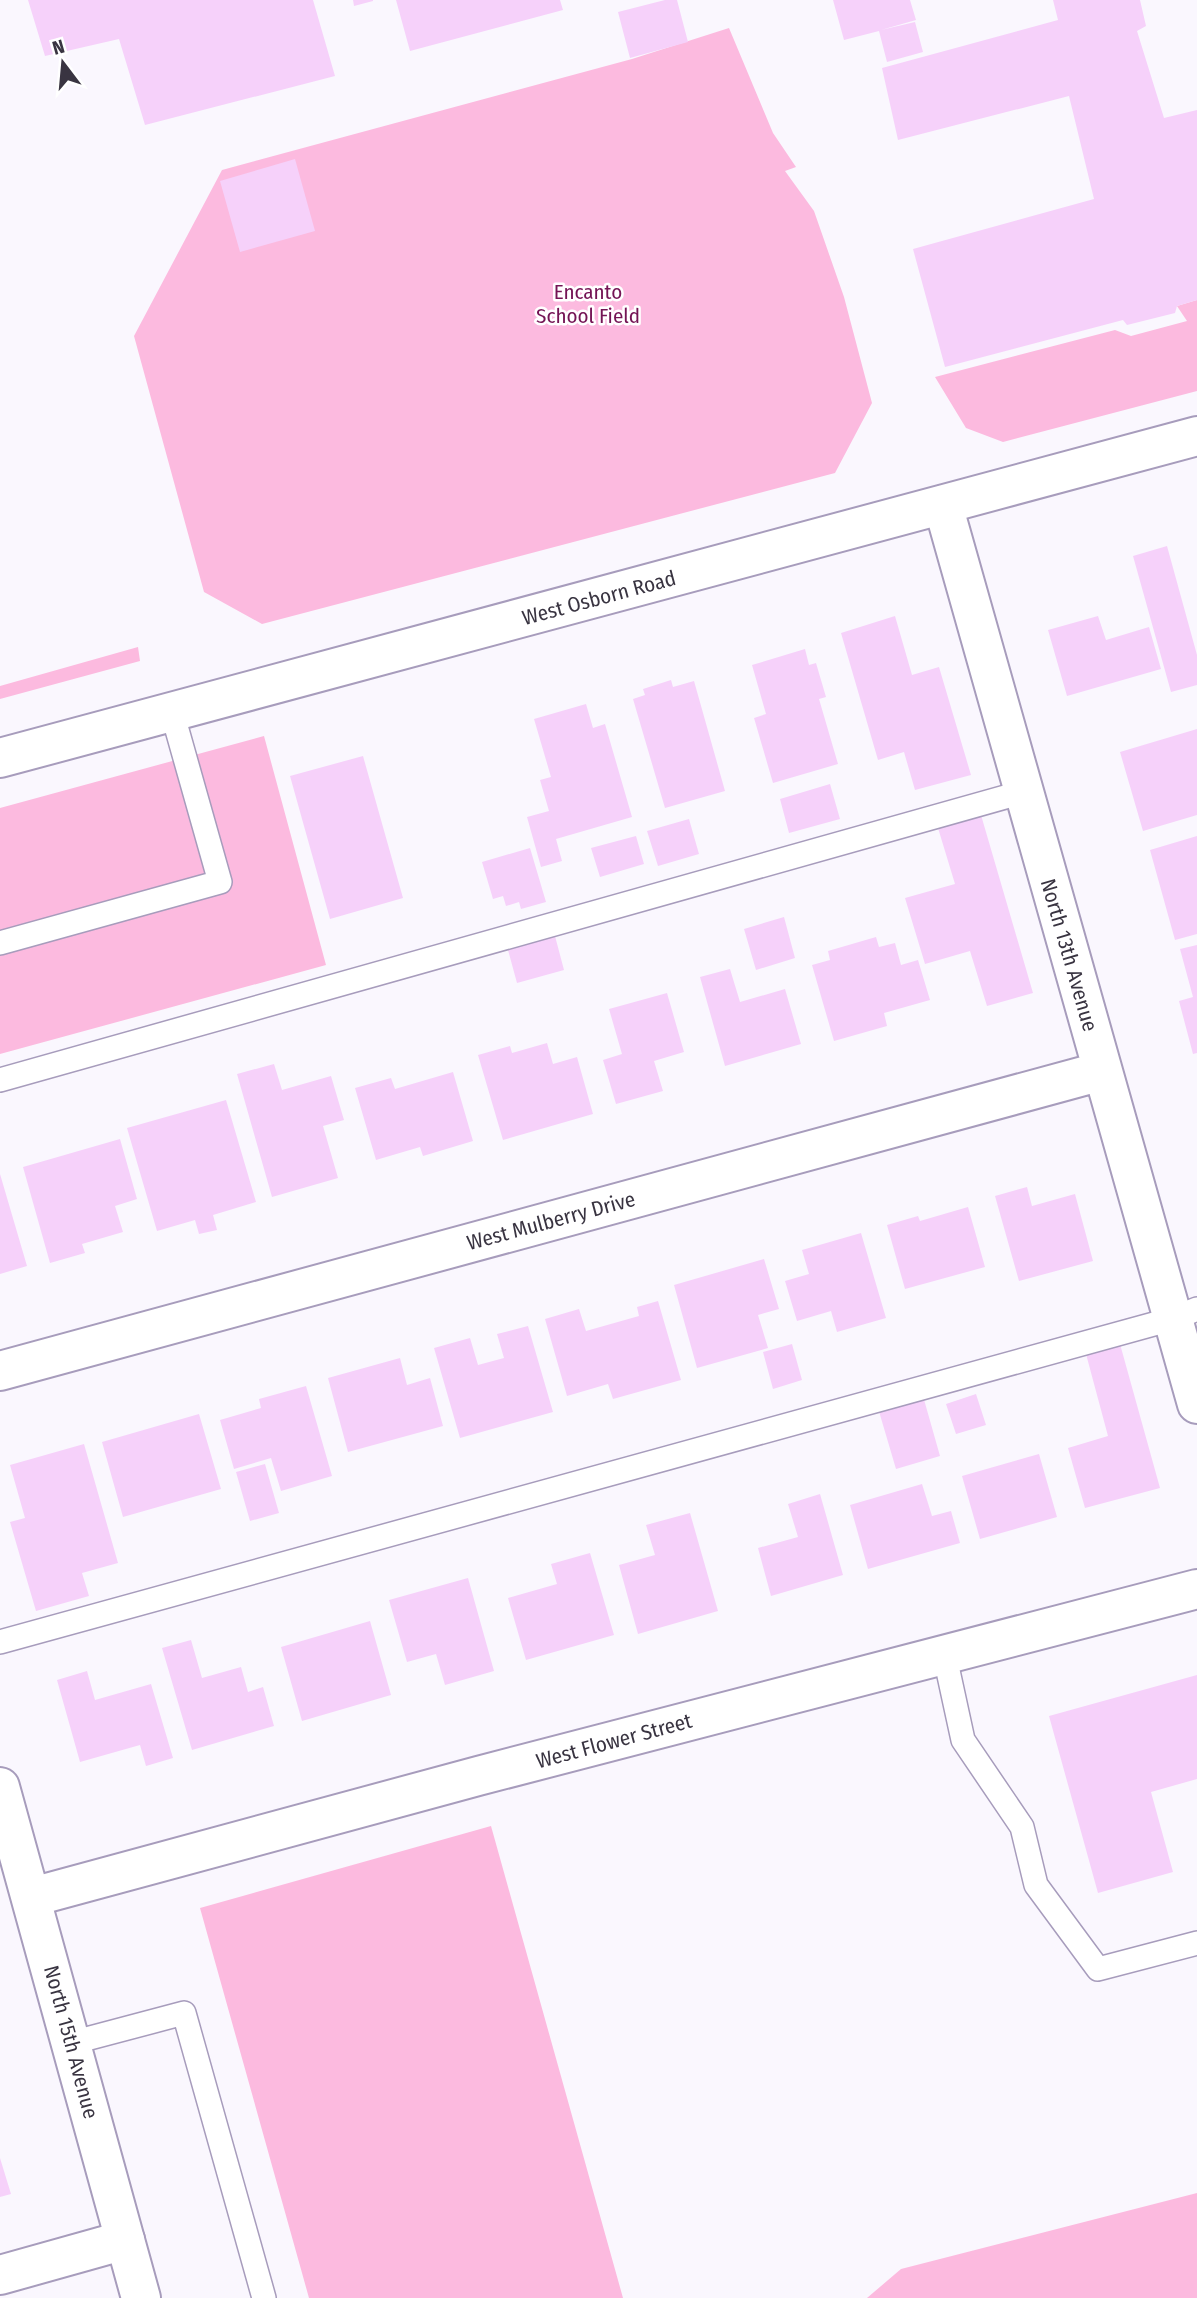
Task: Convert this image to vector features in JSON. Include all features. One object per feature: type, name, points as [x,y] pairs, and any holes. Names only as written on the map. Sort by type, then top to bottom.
[{"type":"street","name":"West Osborn Road","points":[[0,758],[1197,436]]},
{"type":"street","name":"North 13th Avenue","points":[[943,505],[1102,1071],[1185,1314],[1197,1404]]},
{"type":"street","name":"West Mulberry Drive","points":[[0,1371],[1102,1071]]},
{"type":"street","name":"West Flower Street","points":[[32,1897],[478,1776],[945,1657],[1197,1589]]},
{"type":"street","name":"North 15th Avenue","points":[[0,1787],[141,2298]]},
{"type":"street","points":[[0,2275],[125,2240]]},
{"type":"lane","points":[[0,943],[220,882],[172,712]]},
{"type":"lane","points":[[0,1080],[1023,792]]},
{"type":"lane","points":[[0,1642],[1185,1314]]},
{"type":"lane","points":[[945,1657],[963,1740],[1022,1827],[1035,1885],[1098,1969],[1197,1943]]},
{"type":"lane","points":[[71,2043],[184,2014],[264,2298]]},
{"type":"green space","name":"Encanto School Field","points":[[729,28],[773,133],[796,167],[785,171],[814,211],[844,297],[872,403],[835,473],[262,624],[204,592],[134,336],[222,170],[632,59]]},
{"type":"green space","points":[[1197,300],[1197,391],[1003,442],[966,428],[935,377],[1115,330],[1131,336],[1187,321],[1177,306]]},
{"type":"green space","points":[[138,647],[140,661],[0,699],[0,686]]},
{"type":"green space","points":[[264,736],[326,965],[0,1054],[0,808]]},
{"type":"green space","points":[[491,1826],[623,2298],[309,2298],[200,1908]]},
{"type":"green space","points":[[1197,2193],[1197,2298],[867,2298],[901,2269]]},
{"type":"building","points":[[28,0],[313,0],[335,76],[145,125],[119,39],[45,56]]},
{"type":"building","points":[[353,0],[373,0],[373,1],[354,6]]},
{"type":"building","points":[[396,0],[560,0],[563,10],[410,51]]},
{"type":"building","points":[[665,0],[677,0],[688,42],[630,58],[618,12]]},
{"type":"building","points":[[833,0],[910,0],[916,20],[881,30],[915,22],[923,52],[887,62],[879,31],[844,40]]},
{"type":"building","points":[[1053,0],[1140,0],[1146,26],[1137,31],[1164,118],[1197,110],[1197,300],[1177,306],[1175,313],[1127,325],[1123,320],[945,367],[913,249],[1094,199],[1069,96],[898,140],[882,68],[1058,20]]},
{"type":"building","points":[[295,159],[315,231],[240,252],[220,181]]},
{"type":"building","points":[[1167,546],[1197,655],[1197,685],[1171,692],[1133,556]]},
{"type":"building","points":[[895,616],[912,675],[939,667],[971,775],[915,790],[904,752],[878,760],[841,633]]},
{"type":"building","points":[[1098,616],[1106,640],[1149,627],[1161,669],[1067,696],[1048,630]]},
{"type":"building","points":[[805,649],[809,665],[816,663],[826,697],[819,699],[838,764],[773,783],[754,718],[766,714],[752,665]]},
{"type":"building","points":[[671,680],[673,687],[694,681],[725,791],[665,808],[633,699],[645,695],[643,689]]},
{"type":"building","points":[[586,704],[593,728],[605,724],[632,817],[556,839],[562,861],[541,867],[527,817],[549,811],[540,780],[551,777],[534,719]]},
{"type":"building","points":[[1197,729],[1197,815],[1143,831],[1120,752]]},
{"type":"building","points":[[363,756],[403,898],[330,919],[290,776]]},
{"type":"building","points":[[830,784],[840,819],[789,833],[780,799]]},
{"type":"building","points":[[981,815],[1033,993],[987,1006],[970,951],[925,964],[905,898],[955,884],[938,828]]},
{"type":"building","points":[[689,819],[699,854],[658,866],[647,831]]},
{"type":"building","points":[[636,836],[644,864],[600,877],[591,848]]},
{"type":"building","points":[[1197,836],[1197,934],[1175,940],[1150,850]]},
{"type":"building","points":[[530,848],[546,902],[521,909],[519,902],[506,906],[503,896],[493,899],[482,862]]},
{"type":"building","points":[[784,917],[795,958],[756,970],[744,929]]},
{"type":"building","points":[[555,936],[564,970],[517,983],[508,950]]},
{"type":"building","points":[[876,937],[879,947],[895,943],[901,965],[918,960],[930,1000],[884,1013],[887,1026],[834,1041],[812,965],[830,960],[828,951]]},
{"type":"building","points":[[1197,945],[1197,1053],[1193,1054],[1179,1001],[1193,997],[1180,949]]},
{"type":"building","points":[[730,969],[740,1002],[785,989],[801,1044],[725,1066],[700,977]]},
{"type":"building","points":[[667,993],[684,1052],[654,1061],[663,1091],[616,1104],[603,1060],[622,1054],[609,1009]]},
{"type":"building","points":[[547,1043],[553,1064],[577,1057],[593,1114],[503,1140],[478,1055],[510,1046],[512,1053]]},
{"type":"building","points":[[274,1064],[282,1090],[331,1076],[344,1120],[323,1126],[338,1178],[272,1197],[237,1074]]},
{"type":"building","points":[[453,1072],[473,1141],[423,1156],[420,1147],[376,1160],[355,1088],[391,1078],[395,1089]]},
{"type":"building","points":[[226,1100],[256,1202],[213,1215],[217,1230],[199,1234],[195,1220],[157,1231],[127,1128]]},
{"type":"building","points":[[120,1139],[137,1199],[115,1206],[123,1232],[82,1244],[85,1253],[50,1263],[23,1167]]},
{"type":"building","points":[[0,1174],[27,1266],[0,1274]]},
{"type":"building","points":[[1027,1187],[1032,1206],[1075,1194],[1093,1261],[1019,1281],[995,1196]]},
{"type":"building","points":[[968,1207],[985,1267],[905,1289],[887,1225],[918,1216],[920,1221]]},
{"type":"building","points":[[861,1233],[886,1318],[837,1332],[831,1311],[797,1321],[785,1281],[809,1274],[802,1250]]},
{"type":"building","points":[[764,1259],[779,1309],[758,1315],[768,1348],[697,1368],[674,1285]]},
{"type":"building","points":[[658,1301],[681,1380],[613,1399],[608,1384],[567,1396],[545,1319],[579,1309],[586,1331],[639,1316],[637,1307]]},
{"type":"building","points":[[528,1326],[553,1412],[460,1438],[434,1348],[470,1338],[478,1365],[504,1358],[497,1334]]},
{"type":"building","points":[[792,1344],[802,1380],[773,1389],[763,1352]]},
{"type":"building","points":[[1120,1344],[1160,1488],[1085,1508],[1068,1448],[1108,1436],[1086,1354]]},
{"type":"building","points":[[400,1358],[407,1385],[430,1378],[443,1426],[348,1452],[328,1378]]},
{"type":"building","points":[[306,1386],[332,1476],[281,1491],[271,1458],[234,1469],[220,1420],[261,1408],[259,1399]]},
{"type":"building","points":[[976,1394],[986,1425],[956,1434],[946,1404]]},
{"type":"building","points":[[923,1396],[940,1456],[896,1469],[878,1408]]},
{"type":"building","points":[[199,1414],[221,1489],[123,1517],[102,1442]]},
{"type":"building","points":[[84,1444],[118,1563],[82,1573],[89,1596],[36,1611],[10,1522],[25,1518],[10,1465]]},
{"type":"building","points":[[1039,1454],[1057,1517],[980,1539],[962,1476]]},
{"type":"building","points":[[265,1464],[279,1513],[250,1521],[236,1472]]},
{"type":"building","points":[[922,1484],[932,1516],[951,1511],[960,1543],[868,1569],[850,1505]]},
{"type":"building","points":[[820,1494],[843,1575],[771,1596],[758,1548],[798,1537],[788,1504]]},
{"type":"building","points":[[690,1513],[718,1611],[638,1634],[619,1565],[655,1555],[646,1525]]},
{"type":"building","points":[[590,1553],[614,1635],[526,1660],[508,1598],[557,1584],[551,1564]]},
{"type":"building","points":[[468,1578],[494,1671],[445,1685],[436,1654],[407,1662],[389,1600]]},
{"type":"building","points":[[370,1621],[391,1695],[302,1721],[281,1647]]},
{"type":"building","points":[[191,1640],[202,1678],[241,1667],[248,1692],[263,1687],[274,1726],[192,1750],[162,1648]]},
{"type":"building","points":[[87,1671],[95,1700],[151,1684],[173,1758],[146,1766],[140,1745],[80,1762],[57,1680]]},
{"type":"building","points":[[1197,1675],[1197,1779],[1151,1792],[1173,1872],[1098,1893],[1049,1716]]},
{"type":"building","points":[[0,2158],[11,2194],[0,2197]]}]
